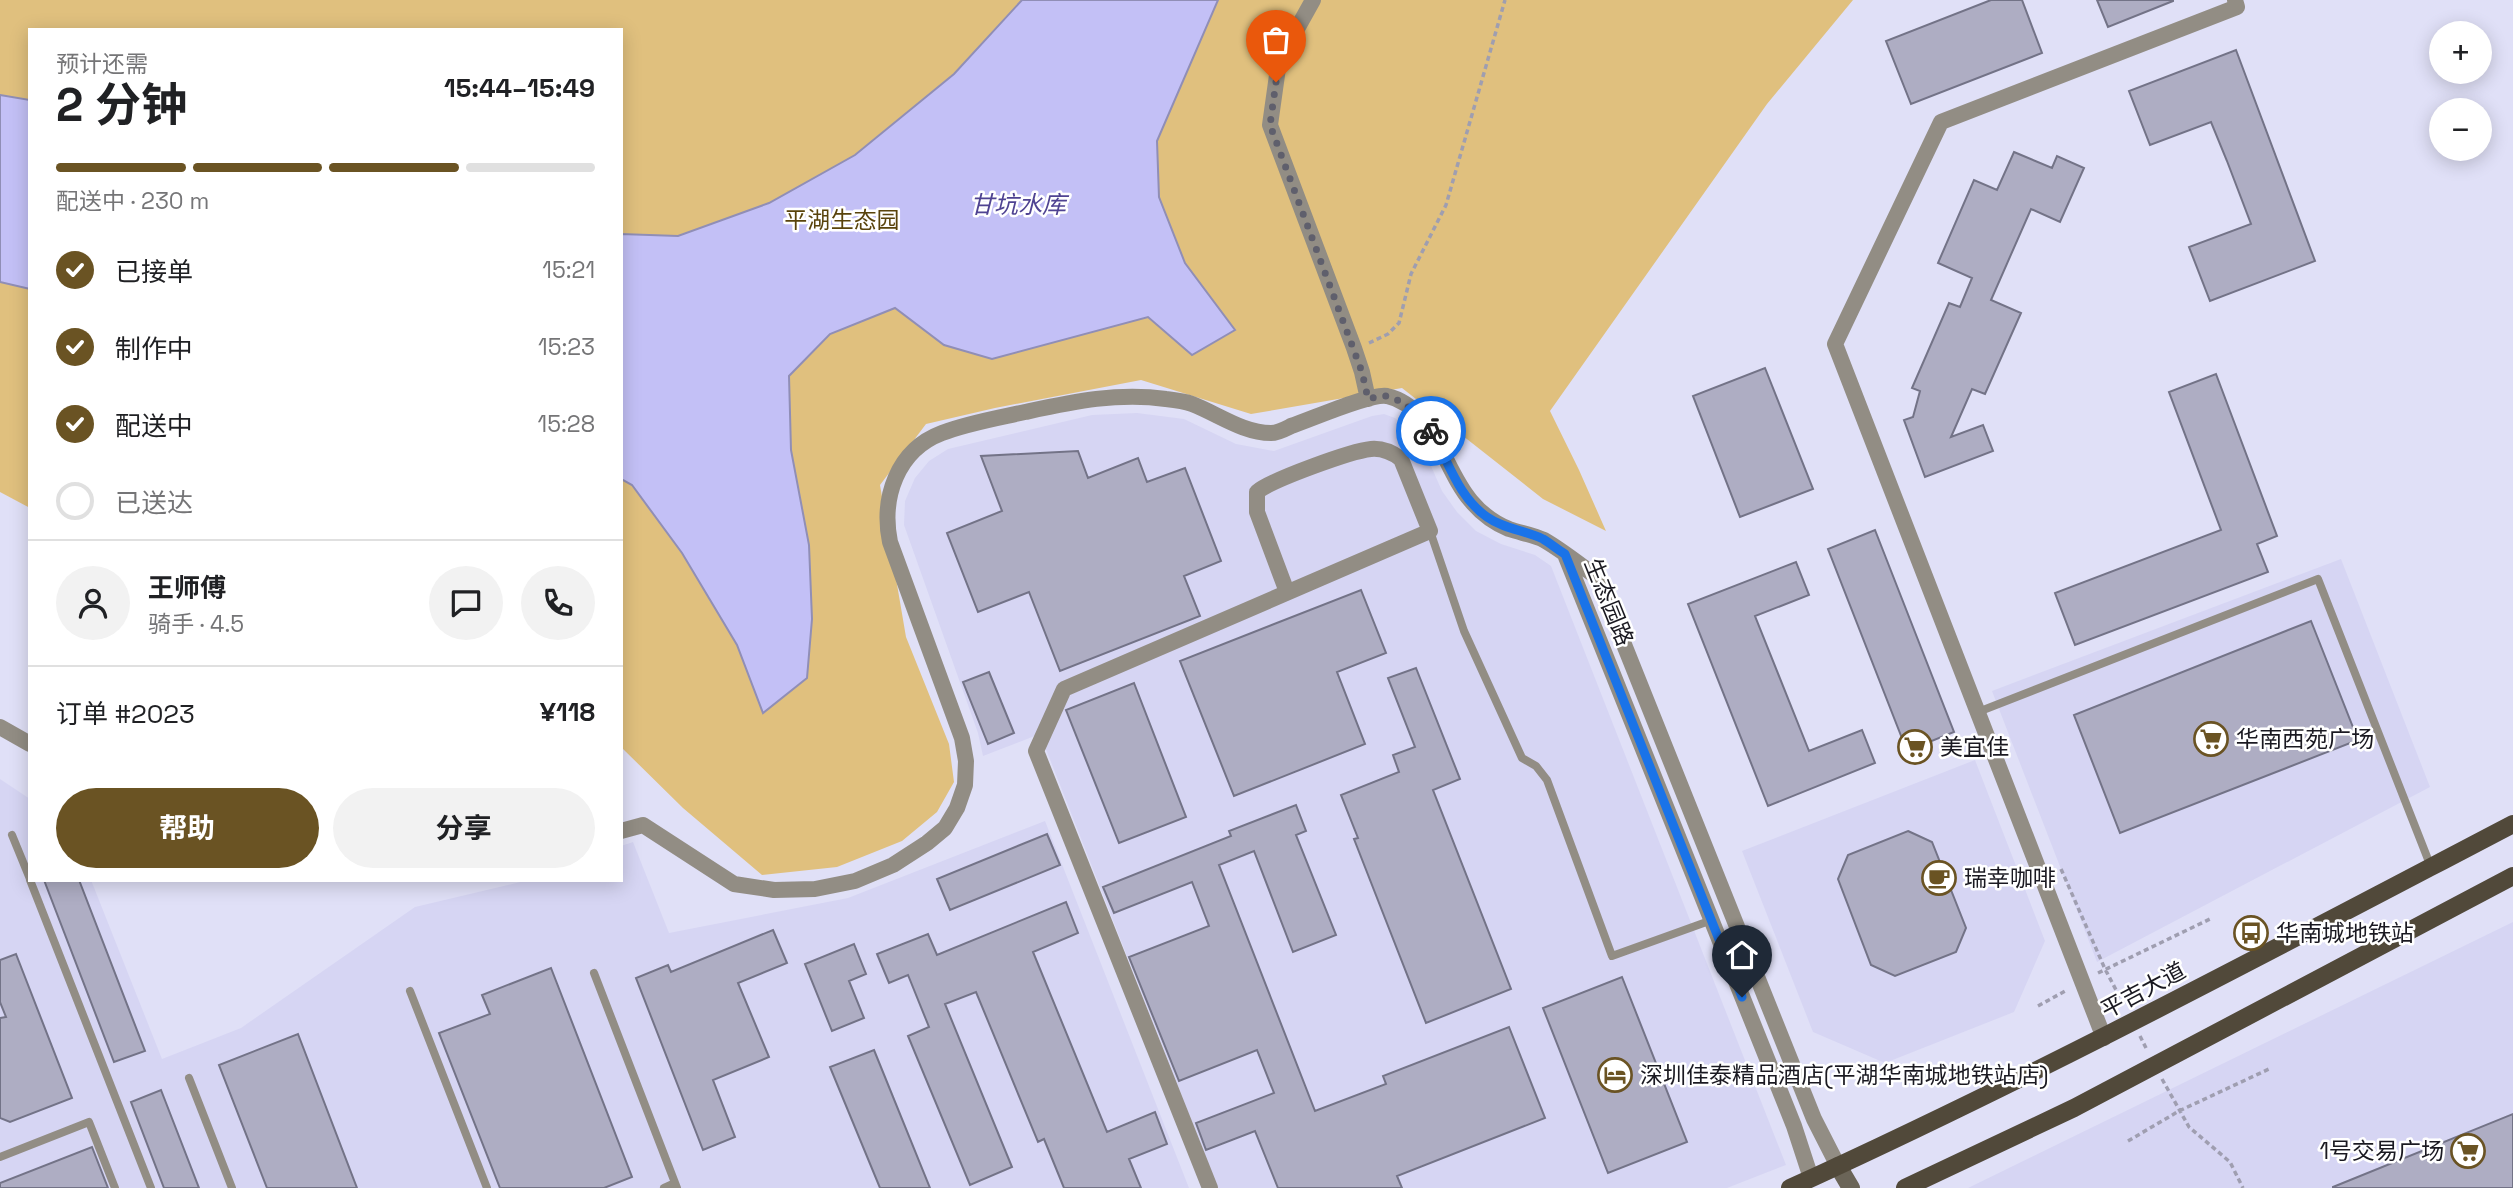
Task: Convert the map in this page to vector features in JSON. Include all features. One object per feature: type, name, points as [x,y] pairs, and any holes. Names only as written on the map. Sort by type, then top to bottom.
[{"type":"main road","name":"平吉大道","points":[[1790,1188],[1812,1183],[1838,1166],[2104,1038],[2513,824]]},
{"type":"main road","points":[[1905,1188],[2074,1108],[2513,876]]},
{"type":"main road","points":[[1930,1188],[1949,1168]]},
{"type":"street","points":[[1313,0],[1279,61],[1270,125],[1354,348],[1368,399]]},
{"type":"street","points":[[2104,1038],[1835,344],[1941,122],[2238,7],[2235,0]]},
{"type":"street","points":[[623,830],[643,825],[734,884],[774,890],[815,889],[855,881],[893,865],[927,843],[944,828],[957,808],[965,785],[966,761],[961,738],[890,542],[886,512],[891,489],[908,457],[929,439],[942,433],[1089,398],[1138,396],[1189,402],[1241,427],[1273,433],[1368,399],[1386,396],[1404,404],[1426,424],[1442,449],[1457,482],[1470,501],[1486,517],[1508,528],[1543,539],[1565,554]]},
{"type":"street","points":[[1210,1188],[1036,751],[1064,689],[1430,531],[1401,459],[1391,453],[1372,449],[1267,483],[1257,492],[1257,512],[1287,592]]},
{"type":"street","name":"生态园路","points":[[1565,554],[1794,1126],[1812,1183]]},
{"type":"street","name":"生态园路","points":[[1565,554],[1597,577],[1809,1106],[1838,1166]]},
{"type":"street","points":[[0,727],[28,743]]},
{"type":"street","points":[[1838,1166],[1851,1188]]},
{"type":"lane","points":[[1430,531],[1464,631],[1522,758],[1536,766],[1547,780],[1612,956],[1712,920]]},
{"type":"lane","points":[[1978,712],[2318,579],[2431,867]]},
{"type":"lane","points":[[12,835],[28,875]]},
{"type":"lane","points":[[31,882],[151,1188]]},
{"type":"lane","points":[[594,973],[676,1186],[664,1188]]},
{"type":"lane","points":[[410,991],[486,1188]]},
{"type":"lane","points":[[189,1078],[232,1188]]},
{"type":"lane","points":[[0,1157],[89,1122],[115,1188]]},
{"type":"path","points":[[1354,348],[1388,334],[1399,323],[1410,274],[1446,205],[1504,0]]},
{"type":"path","points":[[2105,969],[2210,919]]},
{"type":"path","points":[[2128,1141],[2179,1111],[2269,1069]]},
{"type":"shaded area","points":[[1137,413],[1184,419],[1236,444],[1274,451],[1372,416],[1384,414],[1395,418],[1413,435],[1427,457],[1442,491],[1457,512],[1476,531],[1501,544],[1535,555],[1551,566],[1786,1165],[1727,1188],[1218,1188],[1040,734],[983,756],[978,733],[904,525],[905,501],[915,478],[929,461],[948,449],[1092,415]]},
{"type":"shaded area","name":"华南西苑广场","points":[[2341,559],[2430,787],[2097,962],[1992,691]]},
{"type":"shaded area","points":[[1975,760],[2045,941],[2014,1012],[1885,1063],[1813,1032],[1742,851]]},
{"type":"shaded area","points":[[0,779],[28,798],[28,882],[92,882],[162,1059],[241,1028],[415,907],[521,882],[623,882],[623,845],[633,842],[669,933],[848,898],[1045,821],[1189,1188],[0,1188]]},
{"type":"shaded area","points":[[2513,922],[2513,1188],[1968,1188]]},
{"type":"green space","name":"平湖生态园","points":[[0,0],[1853,0],[1767,104],[1550,411],[1606,531],[1543,499],[1402,388],[1251,414],[1141,380],[926,424],[880,485],[906,637],[949,744],[954,782],[937,812],[902,841],[837,867],[762,875],[683,808],[623,749],[623,28],[28,28],[28,507],[0,492]]},
{"type":"water","name":"甘坑水库","points":[[1022,0],[1218,0],[1157,141],[1159,197],[1185,263],[1235,330],[1192,355],[1148,317],[992,359],[944,345],[895,308],[830,334],[789,376],[791,450],[809,545],[812,619],[807,678],[763,713],[737,645],[682,553],[632,485],[623,480],[623,234],[678,236],[769,203],[855,155],[954,74]]},
{"type":"water","points":[[0,95],[28,100],[28,289],[0,282]]},
{"type":"building","points":[[1991,0],[2022,0],[2042,53],[1911,104],[1886,41]]},
{"type":"building","points":[[2097,0],[2173,0],[2173,1],[2108,27]]},
{"type":"building","points":[[2236,50],[2315,261],[2210,301],[2189,247],[2251,224],[2227,161],[2211,122],[2150,145],[2129,91]]},
{"type":"building","points":[[2014,152],[2052,168],[2057,156],[2084,168],[2060,222],[2031,209],[1991,300],[2021,313],[1985,394],[1972,389],[1951,437],[1983,425],[1993,451],[1925,477],[1904,420],[1913,417],[1920,391],[1912,388],[1949,303],[1960,307],[1972,278],[1938,263],[1974,180],[1997,190]]},
{"type":"building","points":[[1765,368],[1813,489],[1740,517],[1693,396]]},
{"type":"building","points":[[2216,374],[2277,536],[2257,544],[2268,572],[2075,645],[2055,593],[2221,530],[2169,392]]},
{"type":"building","points":[[1078,451],[1088,478],[1138,458],[1147,482],[1185,468],[1221,561],[1184,576],[1200,616],[1060,671],[1029,592],[978,612],[947,533],[1002,511],[981,456]]},
{"type":"building","points":[[1875,530],[1954,732],[1907,751],[1828,549]]},
{"type":"building","points":[[1796,562],[1809,595],[1755,616],[1809,751],[1862,730],[1875,763],[1768,806],[1688,604]]},
{"type":"building","points":[[1361,590],[1386,653],[1337,672],[1365,744],[1234,796],[1180,661]]},
{"type":"building","points":[[2311,621],[2358,740],[2120,833],[2074,715]]},
{"type":"building","points":[[1416,668],[1460,779],[1433,790],[1511,989],[1426,1023],[1354,839],[1358,838],[1341,795],[1399,772],[1393,755],[1415,747],[1388,678]]},
{"type":"building","points":[[989,672],[1014,733],[988,744],[963,682]]},
{"type":"building","points":[[1134,683],[1186,817],[1119,843],[1066,710]]},
{"type":"building","points":[[1296,805],[1306,831],[1296,835],[1336,935],[1293,952],[1254,851],[1219,865],[1315,1111],[1386,1084],[1383,1076],[1509,1027],[1545,1118],[1397,1176],[1402,1188],[1278,1188],[1255,1131],[1206,1150],[1196,1123],[1274,1093],[1257,1050],[1179,1081],[1129,957],[1209,926],[1192,882],[1114,913],[1103,887],[1231,836],[1229,831]]},
{"type":"building","points":[[1908,831],[1932,842],[1966,928],[1956,952],[1895,976],[1871,965],[1838,879],[1848,855]]},
{"type":"building","points":[[1047,834],[1060,865],[950,910],[937,879]]},
{"type":"building","points":[[45,882],[80,882],[145,1051],[114,1062]]},
{"type":"building","points":[[1066,902],[1078,933],[1033,952],[1107,1132],[1155,1112],[1167,1144],[1129,1159],[1141,1188],[1064,1188],[1044,1139],[1038,1142],[976,992],[945,1004],[1012,1167],[970,1185],[908,1036],[929,1027],[908,975],[889,983],[877,954],[928,934],[937,955]]},
{"type":"building","points":[[773,930],[787,963],[738,983],[769,1057],[713,1080],[735,1137],[703,1150],[636,978],[668,965],[671,972]]},
{"type":"building","points":[[854,944],[866,974],[849,981],[864,1018],[832,1031],[805,964]]},
{"type":"building","points":[[16,954],[72,1098],[10,1122],[0,1118],[0,1018],[6,1017],[0,1002],[0,960]]},
{"type":"building","points":[[551,968],[632,1177],[604,1188],[500,1188],[439,1033],[490,1014],[482,995]]},
{"type":"building","points":[[1622,977],[1687,1142],[1608,1173],[1543,1008]]},
{"type":"building","points":[[298,1034],[357,1188],[267,1188],[219,1065]]},
{"type":"building","points":[[874,1050],[930,1188],[880,1188],[830,1067]]},
{"type":"building","points":[[161,1090],[199,1188],[164,1188],[131,1102]]},
{"type":"building","name":"1号交易广场","points":[[2513,1114],[2513,1188],[2333,1188],[2333,1187]]},
{"type":"building","points":[[92,1147],[108,1188],[0,1188],[0,1183]]},
{"type":"way so far","points":[[1276,82],[1270,125],[1362,372],[1368,399],[1386,396],[1404,404],[1431,431]]},
{"type":"place","name":"华南西苑广场","points":[[2211,739]]},
{"type":"place","name":"美宜佳","points":[[1915,747]]},
{"type":"place","name":"瑞幸咖啡","points":[[1939,878]]},
{"type":"place","name":"华南城地铁站","points":[[2251,933]]},
{"type":"place","name":"深圳佳泰精品酒店(平湖华南城地铁站店)","points":[[1615,1075]]},
{"type":"place","name":"1号交易广场","points":[[2468,1151]]},
{"type":"route","points":[[1431,431],[1457,482],[1470,501],[1486,517],[1508,528],[1543,539],[1565,554],[1742,997]]}]
